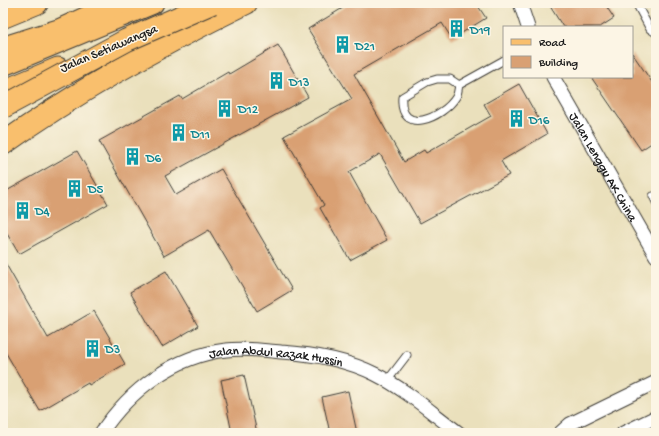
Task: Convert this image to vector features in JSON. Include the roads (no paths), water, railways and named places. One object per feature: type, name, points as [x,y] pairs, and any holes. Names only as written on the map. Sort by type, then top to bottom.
[{"type":"highway","points":[[3,17],[37,3]]},
{"type":"highway","points":[[3,48],[60,30],[119,3]]},
{"type":"highway","points":[[3,107],[127,40],[213,3]]},
{"type":"highway","points":[[3,144],[44,115],[108,75],[246,3]]},
{"type":"main road","name":"Jalan Setiawangsa","points":[[3,65],[153,3]]},
{"type":"main road","name":"Jalan Setiawangsa","points":[[3,91],[213,3]]},
{"type":"street","points":[[520,3],[528,26]]},
{"type":"street","name":"Jalan Lenggu AK China","points":[[554,78],[656,256]]},
{"type":"street","name":"Jalan Abdul Razak Hussin","points":[[101,433],[115,412],[153,378],[193,358],[221,351],[244,349],[296,352],[325,357],[360,367],[387,381],[459,433]]},
{"type":"street","points":[[560,433],[570,424],[656,382]]},
{"type":"street","points":[[623,433],[656,417]]},
{"type":"lane","points":[[636,3],[650,29],[656,33]]},
{"type":"lane","points":[[459,85],[503,61]]},
{"type":"lane","points":[[437,79],[450,79],[459,85],[457,96],[451,104],[444,110],[424,121],[415,122],[409,118],[402,106],[402,97],[427,82],[437,79]]},
{"type":"lane","points":[[387,381],[407,355]]},
{"type":"place","name":"D19","points":[[457,29]]},
{"type":"place","name":"D21","points":[[342,45]]},
{"type":"place","name":"D13","points":[[276,81]]},
{"type":"place","name":"D12","points":[[225,108]]},
{"type":"place","name":"D16","points":[[516,119]]},
{"type":"place","name":"D11","points":[[178,133]]},
{"type":"place","name":"D6","points":[[133,157]]},
{"type":"place","name":"D5","points":[[75,188]]},
{"type":"place","name":"D4","points":[[22,210]]},
{"type":"place","name":"D3","points":[[92,348]]}]
